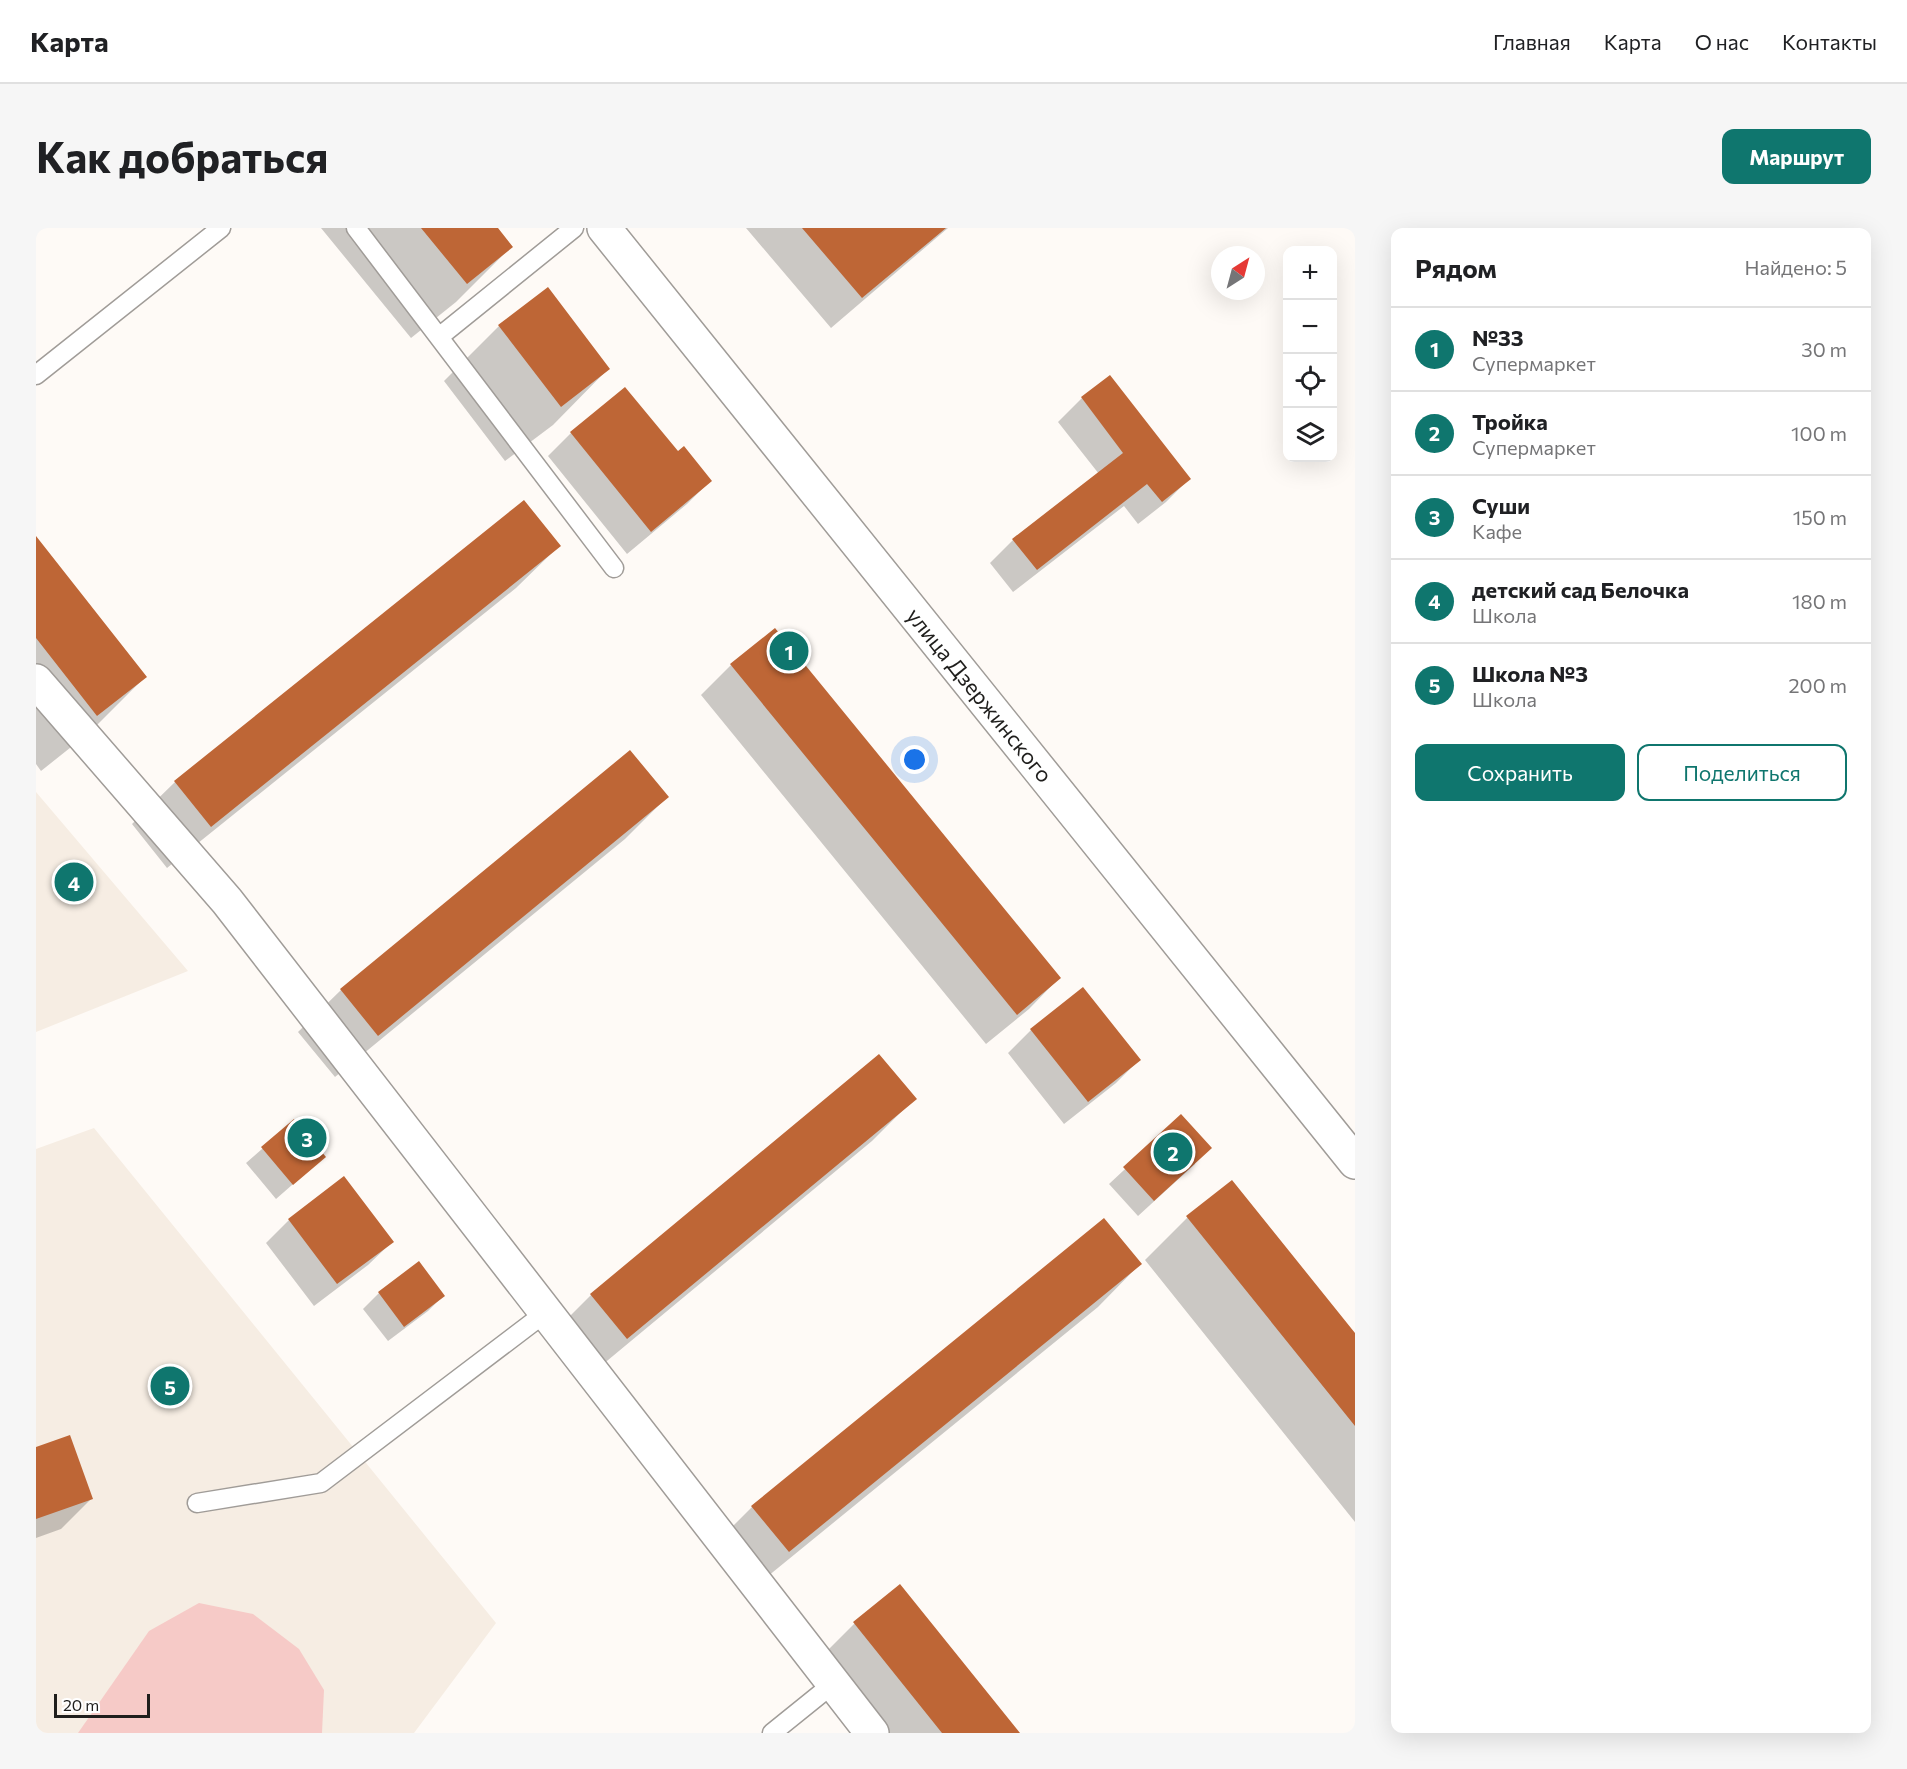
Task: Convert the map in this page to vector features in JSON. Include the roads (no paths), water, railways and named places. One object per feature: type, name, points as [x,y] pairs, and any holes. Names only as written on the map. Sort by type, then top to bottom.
[{"type":"street","name":"улица Дзержинского","points":[[604,228],[1355,1162]]},
{"type":"street","points":[[36,681],[227,901],[872,1733]]},
{"type":"lane","points":[[36,375],[221,228]]},
{"type":"lane","points":[[356,228],[614,568]]},
{"type":"lane","points":[[439,337],[574,228]]},
{"type":"lane","points":[[197,1503],[321,1483],[545,1313]]},
{"type":"lane","points":[[772,1733],[834,1683]]},
{"type":"place","name":"№33","points":[[789,651]]},
{"type":"place","name":"детский сад Белочка","points":[[74,882]]},
{"type":"place","name":"Суши","points":[[307,1138]]},
{"type":"place","name":"Тройка","points":[[1173,1152]]},
{"type":"place","name":"Школа №3","points":[[170,1386]]}]
